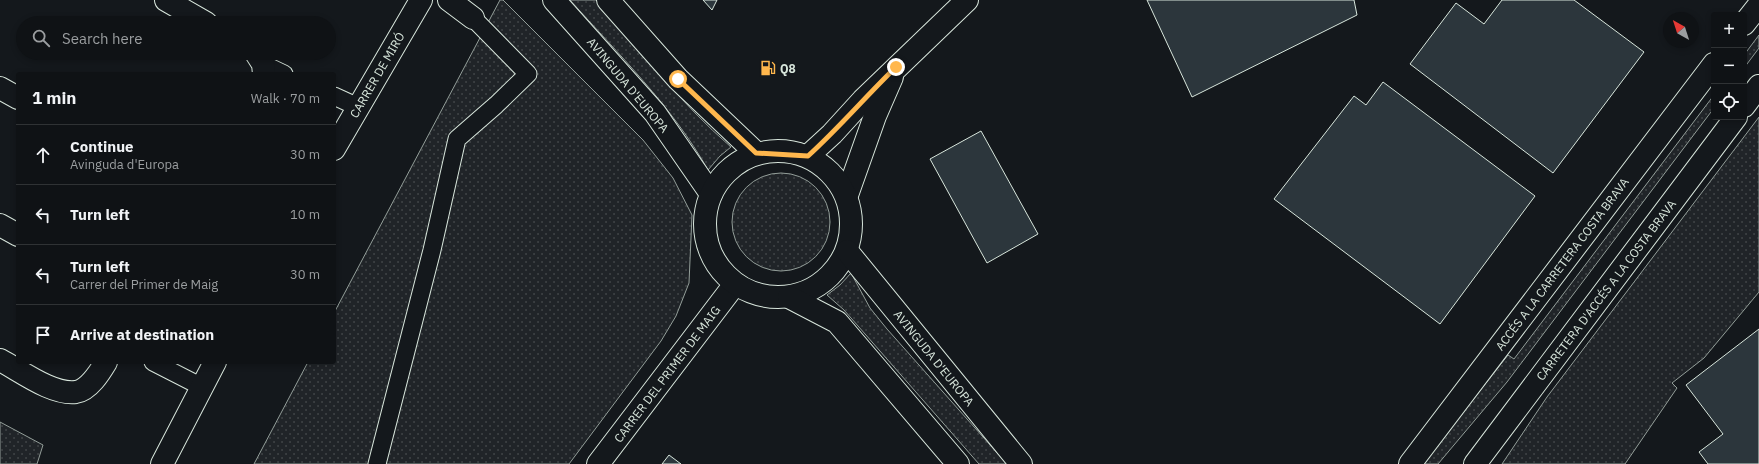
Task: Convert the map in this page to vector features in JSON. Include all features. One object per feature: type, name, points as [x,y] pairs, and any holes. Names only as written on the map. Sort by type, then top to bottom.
[{"type":"street","points":[[166,0],[194,16]]},
{"type":"street","name":"CARRER DE MIRÓ","points":[[336,146],[421,0]]},
{"type":"street","points":[[377,464],[432,250],[457,139],[496,105],[528,74],[473,18],[449,0]]},
{"type":"street","name":"AVINGUDA D'EUROPA","points":[[554,0],[655,113],[711,194]]},
{"type":"street","points":[[608,0],[678,79],[756,153]]},
{"type":"street","points":[[808,156],[832,134],[896,67],[967,0]]},
{"type":"street","points":[[1747,20],[1759,5]]},
{"type":"street","points":[[261,64],[279,72]]},
{"type":"street","points":[[847,195],[875,116],[896,67]]},
{"type":"street","name":"ACCÉS A LA CARRETERA COSTA BRAVA","points":[[1410,464],[1711,68]]},
{"type":"street","points":[[1747,102],[1759,86]]},
{"type":"street","points":[[0,88],[16,97]]},
{"type":"street","points":[[336,97],[358,107]]},
{"type":"street","name":"CARRETERA D'ACCÉS A LA COSTA BRAVA","points":[[1475,464],[1734,120]]},
{"type":"street","points":[[756,153],[808,156],[832,172],[847,195],[852,223],[847,251],[826,280],[789,296],[760,295],[735,284],[711,255],[705,223],[711,194],[730,168],[756,153]]},
{"type":"street","points":[[0,225],[16,234]]},
{"type":"street","name":"AVINGUDA D'EUROPA","points":[[847,251],[1021,464]]},
{"type":"street","name":"CARRER DEL PRIMER DE MAIG","points":[[598,464],[735,284]]},
{"type":"street","points":[[789,296],[837,322],[958,464]]},
{"type":"street","points":[[0,360],[55,390],[77,392],[95,379],[105,364]]},
{"type":"street","points":[[157,364],[202,387]]},
{"type":"street","points":[[162,464],[214,364]]},
{"type":"shaded area","points":[[500,0],[503,0],[643,140],[673,178],[692,215],[689,283],[676,316],[661,341],[569,464],[254,464],[307,364],[336,364],[336,309]]},
{"type":"shaded area","points":[[570,0],[596,0],[678,95],[731,147],[720,156],[708,170],[678,124],[644,81]]},
{"type":"shaded area","points":[[1759,35],[1759,48],[1747,64],[1747,51]]},
{"type":"shaded area","points":[[1711,99],[1711,112],[1507,382],[1438,464],[1422,464],[1508,355],[1514,359]]},
{"type":"shaded area","points":[[1759,117],[1759,292],[1704,358],[1672,383],[1677,388],[1625,464],[1502,464],[1547,397]]},
{"type":"shaded area","points":[[781,173],[800,177],[815,188],[826,203],[830,222],[826,241],[815,256],[800,267],[781,271],[762,267],[747,256],[736,241],[732,222],[736,203],[747,188],[762,177]]},
{"type":"shaded area","points":[[851,273],[870,308],[887,329],[1007,464],[979,464],[844,310],[827,295],[840,285]]},
{"type":"shaded area","points":[[0,422],[43,445],[37,464],[0,464]]},
{"type":"building","points":[[703,0],[717,0],[712,10]]},
{"type":"building","points":[[1147,0],[1354,0],[1357,15],[1192,97]]},
{"type":"building","points":[[1502,0],[1574,0],[1644,52],[1553,173],[1410,64],[1456,3],[1484,24]]},
{"type":"building","points":[[1383,82],[1535,196],[1440,324],[1274,199],[1354,96],[1366,105]]},
{"type":"building","points":[[981,131],[1038,234],[987,263],[930,159]]},
{"type":"building","points":[[1759,329],[1759,464],[1708,464],[1699,452],[1723,434],[1686,385]]},
{"type":"building","points":[[669,455],[681,464],[662,464]]},
{"type":"place","name":"Q8","points":[[768,68]]},
{"type":"route","points":[[678,79],[756,153],[808,156],[832,134],[896,67]]}]
